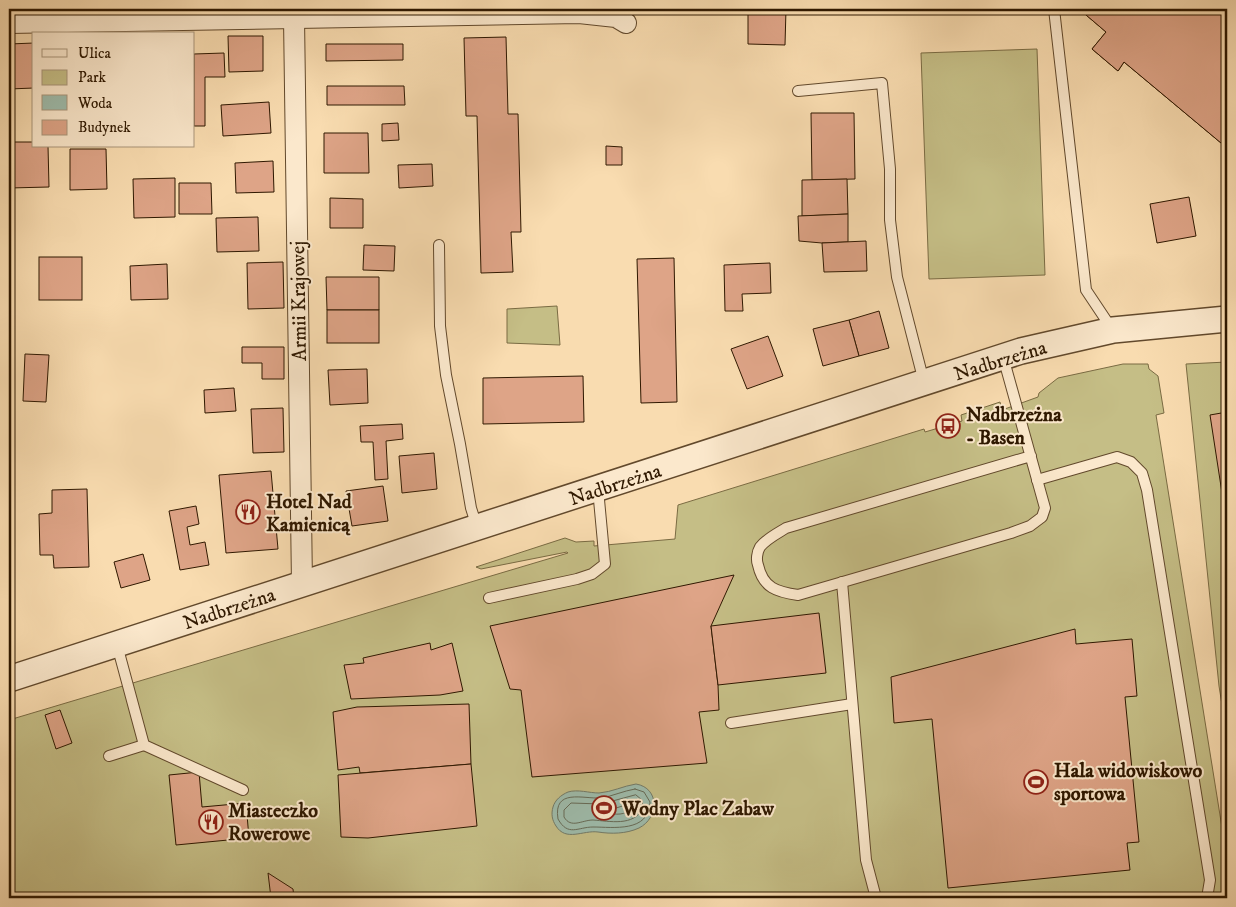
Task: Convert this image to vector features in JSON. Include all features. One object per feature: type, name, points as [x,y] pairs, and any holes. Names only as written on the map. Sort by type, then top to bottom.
[{"type":"street","points":[[9,23],[294,18],[454,12],[579,13],[616,17],[626,23]]},
{"type":"street","name":"Armii Krajowej","points":[[294,18],[302,584]]},
{"type":"street","name":"Nadbrzeżna","points":[[9,679],[1021,351],[1113,330],[1227,319]]},
{"type":"lane","points":[[1054,9],[1086,290],[1113,330]]},
{"type":"lane","points":[[798,91],[882,83],[890,169],[890,220],[897,277],[924,383]]},
{"type":"lane","points":[[439,245],[440,326],[446,375],[471,508],[477,528]]},
{"type":"lane","points":[[1003,357],[1031,456],[1045,508],[1042,517],[1030,526],[1001,536],[798,595],[780,592],[768,585],[760,575],[756,560],[760,547],[786,528],[1031,456]]},
{"type":"lane","points":[[1037,480],[1117,457],[1131,462],[1142,473],[1148,490],[1210,880],[1207,898]]},
{"type":"lane","points":[[489,598],[577,579],[592,574],[605,564],[598,489]]},
{"type":"lane","points":[[842,582],[866,860],[876,898]]},
{"type":"lane","points":[[117,644],[144,746]]},
{"type":"lane","points":[[731,723],[852,704]]},
{"type":"lane","points":[[109,756],[144,746],[243,790]]},
{"type":"green space","points":[[1037,49],[1045,275],[929,279],[921,53]]},
{"type":"green space","points":[[557,306],[560,345],[507,343],[507,309]]},
{"type":"green space","points":[[1227,362],[1227,736],[1219,686],[1186,364]]},
{"type":"green space","points":[[1123,364],[1148,364],[1149,369],[1158,376],[1164,413],[1156,415],[1227,859],[1227,898],[9,898],[9,720],[568,553],[481,569],[476,567],[565,538],[576,542],[594,541],[594,546],[675,539],[678,505],[924,429],[925,432],[962,421],[961,415],[1000,402],[1002,410],[1038,397],[1039,393],[1058,378]]},
{"type":"water","name":"Wodny Plac Zabaw","points":[[636,784],[649,791],[653,797],[654,804],[650,817],[639,828],[618,833],[592,832],[570,834],[560,831],[556,826],[552,817],[554,804],[568,792],[599,793]]},
{"type":"building","points":[[748,9],[786,9],[785,45],[748,44]]},
{"type":"building","points":[[1079,9],[1100,9],[1124,27],[1139,9],[1225,9],[1201,37],[1227,59],[1227,148],[1124,62],[1118,71],[1092,49],[1106,32]]},
{"type":"building","points":[[1079,9],[1227,9],[1227,148],[1124,62],[1118,71],[1092,49],[1106,32]]},
{"type":"building","points":[[228,36],[263,36],[263,71],[229,72]]},
{"type":"building","points":[[506,37],[508,114],[518,114],[521,232],[511,232],[513,272],[481,273],[477,116],[466,116],[464,38]]},
{"type":"building","points":[[32,43],[32,88],[9,89],[9,44]]},
{"type":"building","points":[[326,44],[403,44],[403,60],[326,61]]},
{"type":"building","points":[[224,53],[225,77],[205,77],[205,126],[195,126],[195,54]]},
{"type":"building","points":[[327,86],[404,86],[405,105],[327,105]]},
{"type":"building","points":[[269,102],[271,133],[223,136],[221,105]]},
{"type":"building","points":[[811,113],[854,113],[855,179],[812,180]]},
{"type":"building","points":[[398,123],[399,140],[382,141],[382,124]]},
{"type":"building","points":[[324,133],[368,133],[369,173],[324,173]]},
{"type":"building","points":[[9,142],[32,142],[32,148],[48,148],[49,187],[9,188]]},
{"type":"building","points":[[606,146],[622,147],[622,165],[606,165]]},
{"type":"building","points":[[70,149],[106,149],[107,189],[70,190]]},
{"type":"building","points":[[273,161],[274,192],[236,193],[235,163]]},
{"type":"building","points":[[432,164],[433,186],[399,188],[398,165]]},
{"type":"building","points":[[175,178],[175,217],[134,218],[133,179]]},
{"type":"building","points":[[847,179],[848,214],[802,216],[802,180]]},
{"type":"building","points":[[179,183],[211,183],[212,214],[179,214]]},
{"type":"building","points":[[1189,197],[1196,236],[1157,243],[1150,204]]},
{"type":"building","points":[[330,198],[363,199],[363,228],[330,228]]},
{"type":"building","points":[[848,214],[848,242],[822,243],[799,241],[798,216]]},
{"type":"building","points":[[258,217],[259,251],[217,252],[216,218]]},
{"type":"building","points":[[866,241],[867,271],[824,272],[822,243]]},
{"type":"building","points":[[364,245],[395,246],[394,271],[363,270]]},
{"type":"building","points":[[39,257],[82,257],[82,300],[39,300]]},
{"type":"building","points":[[674,258],[677,402],[641,403],[637,259]]},
{"type":"building","points":[[283,262],[284,308],[248,309],[247,263]]},
{"type":"building","points":[[770,263],[771,293],[742,294],[743,311],[725,311],[724,265]]},
{"type":"building","points":[[167,264],[168,299],[131,300],[130,266]]},
{"type":"building","points":[[326,277],[379,277],[379,310],[327,310]]},
{"type":"building","points":[[327,310],[379,310],[379,343],[327,343]]},
{"type":"building","points":[[879,311],[889,348],[859,356],[849,320]]},
{"type":"building","points":[[849,320],[859,356],[823,366],[813,329]]},
{"type":"building","points":[[768,336],[783,376],[747,389],[731,349]]},
{"type":"building","points":[[242,347],[284,347],[284,379],[262,379],[262,363],[242,363]]},
{"type":"building","points":[[25,354],[49,355],[46,402],[23,401]]},
{"type":"building","points":[[367,369],[368,403],[330,405],[328,370]]},
{"type":"building","points":[[583,376],[584,422],[483,424],[483,378]]},
{"type":"building","points":[[234,388],[236,411],[205,413],[204,390]]},
{"type":"building","points":[[283,408],[284,452],[253,453],[251,409]]},
{"type":"building","points":[[1227,412],[1227,506],[1224,506],[1210,415]]},
{"type":"building","points":[[402,424],[403,439],[386,441],[388,479],[375,480],[373,442],[361,442],[360,426]]},
{"type":"building","points":[[434,453],[437,489],[402,493],[399,456]]},
{"type":"building","name":"Hotel Nad Kamienicą","points":[[271,471],[278,549],[226,553],[219,475]]},
{"type":"building","points":[[383,486],[388,521],[352,526],[346,491]]},
{"type":"building","points":[[87,489],[89,567],[54,568],[53,555],[40,555],[39,514],[52,513],[52,490]]},
{"type":"building","points":[[196,506],[199,524],[187,527],[190,545],[205,542],[209,565],[180,570],[169,511]]},
{"type":"building","points":[[143,554],[150,580],[121,588],[114,562]]},
{"type":"building","points":[[734,575],[711,626],[719,710],[699,712],[707,763],[532,777],[521,690],[510,689],[490,626]]},
{"type":"building","points":[[819,613],[826,673],[718,685],[711,626]]},
{"type":"building","name":"Hala widowiskowo sportowa","points":[[1075,629],[1076,644],[1132,639],[1137,696],[1125,697],[1139,842],[1127,843],[1130,870],[948,888],[932,719],[894,723],[891,677]]},
{"type":"building","points":[[430,643],[431,650],[452,643],[463,691],[440,695],[351,699],[344,665],[364,663],[363,658]]},
{"type":"building","points":[[469,704],[471,764],[360,773],[359,767],[338,770],[333,712],[357,707]]},
{"type":"building","points":[[60,710],[72,743],[56,749],[45,715]]},
{"type":"building","points":[[471,764],[477,826],[368,838],[341,837],[338,775]]},
{"type":"building","name":"Miasteczko Rowerowe","points":[[199,772],[202,807],[246,803],[249,838],[176,845],[169,775]]},
{"type":"building","points":[[268,873],[293,889],[294,898],[271,898]]},
{"type":"place","name":"Nadbrzeżna - Basen","points":[[948,426]]},
{"type":"place","name":"Hotel Nad Kamienicą","points":[[248,512]]},
{"type":"place","name":"Hala widowiskowo sportowa","points":[[1036,782]]},
{"type":"place","name":"Wodny Plac Zabaw","points":[[604,808]]},
{"type":"place","name":"Miasteczko Rowerowe","points":[[211,822]]}]
